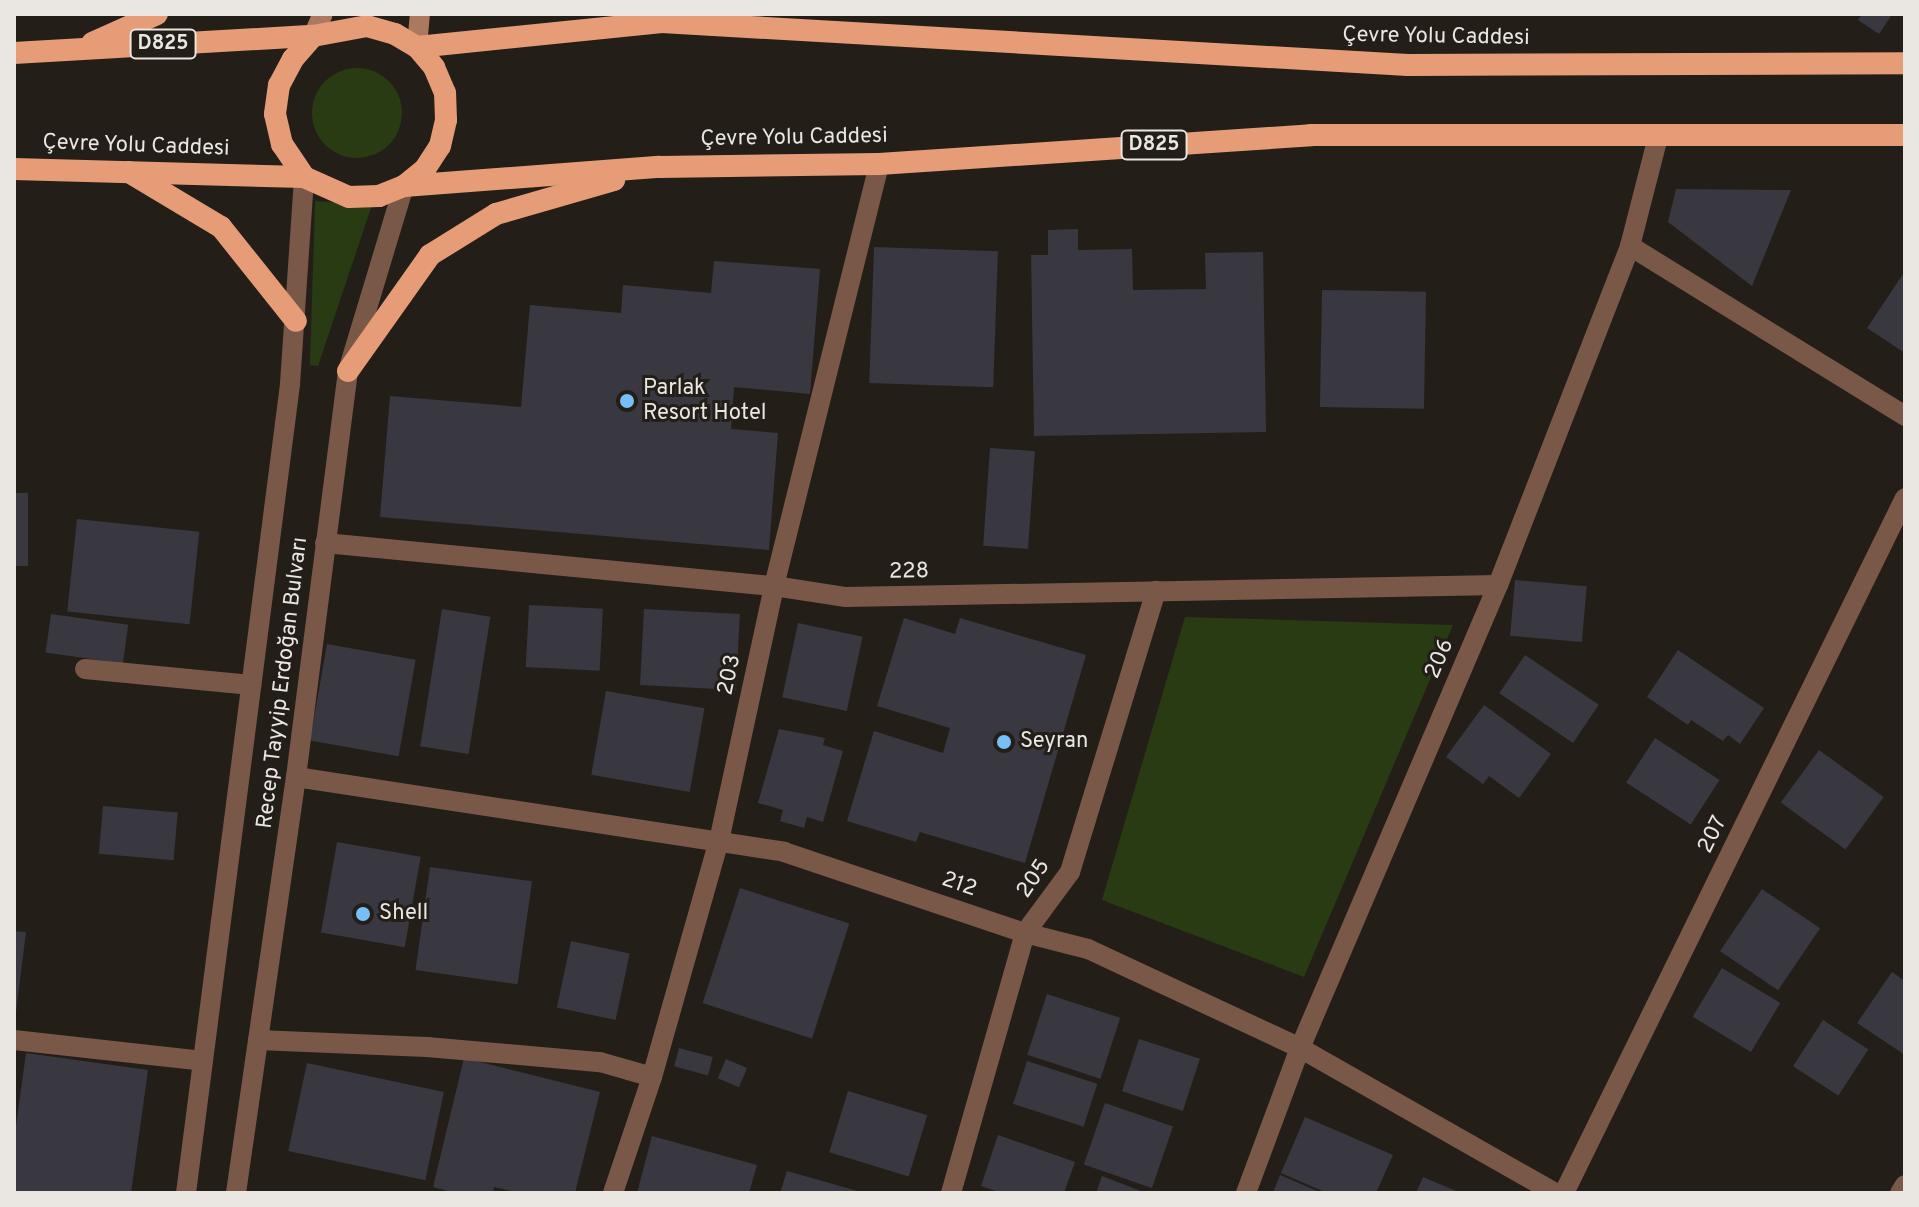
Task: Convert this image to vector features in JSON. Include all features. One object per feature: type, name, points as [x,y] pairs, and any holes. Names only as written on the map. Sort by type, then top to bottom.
[{"type":"highway","points":[[79,49],[157,14]]},
{"type":"highway","points":[[634,14],[662,22]]},
{"type":"highway","name":"Çevre Yolu Caddesi","points":[[417,47],[662,22],[1408,65],[1905,63]]},
{"type":"highway","name":"D825","points":[[14,53],[313,36],[367,26],[395,34],[417,47]]},
{"type":"highway","points":[[313,36],[293,59],[279,85],[275,114],[282,144],[304,177],[349,197],[379,196],[404,186],[425,169],[440,146],[446,120],[440,80],[434,67],[417,47]]},
{"type":"highway","name":"Çevre Yolu Caddesi","points":[[404,186],[659,167],[879,164],[1311,135],[1905,135]]},
{"type":"highway","points":[[348,371],[430,255],[496,214],[659,167]]},
{"type":"highway","name":"Çevre Yolu Caddesi","points":[[14,169],[124,169],[304,177]]},
{"type":"highway","points":[[124,169],[221,227],[296,321]]},
{"type":"main road","points":[[313,36],[323,14]]},
{"type":"main road","points":[[417,47],[420,14]]},
{"type":"street","name":"206","points":[[1246,1193],[1300,1048],[1498,585],[1630,246],[1658,137]]},
{"type":"street","name":"203","points":[[613,1193],[652,1077],[719,841],[774,586],[879,164]]},
{"type":"street","name":"Recep Tayyip Erdoğan Bulvarı","points":[[186,1193],[296,321],[304,177]]},
{"type":"street","name":"Recep Tayyip Erdoğan Bulvarı","points":[[236,1193],[296,777],[348,371],[404,186]]},
{"type":"street","points":[[1630,246],[1905,416]]},
{"type":"street","name":"207","points":[[1564,1193],[1905,498]]},
{"type":"street","name":"228","points":[[325,543],[774,586],[846,597],[1498,585]]},
{"type":"street","name":"205","points":[[951,1193],[1025,933],[1070,872],[1156,591]]},
{"type":"street","points":[[85,669],[251,685]]},
{"type":"street","name":"212","points":[[296,777],[784,852],[1025,933],[1088,949],[1300,1048],[1555,1193]]},
{"type":"street","points":[[14,1040],[203,1061]]},
{"type":"street","points":[[258,1040],[427,1047],[600,1062],[652,1077]]},
{"type":"street","points":[[1900,1193],[1905,1185]]},
{"type":"green space","points":[[357,68],[374,72],[389,81],[398,96],[402,113],[398,130],[389,145],[374,154],[357,158],[340,154],[325,145],[316,130],[312,113],[316,96],[325,81],[340,72]]},
{"type":"green space","points":[[315,201],[372,205],[318,366],[310,365]]},
{"type":"green space","points":[[1185,617],[1453,625],[1304,977],[1102,900]]},
{"type":"building","points":[[1862,14],[1891,16],[1879,34],[1858,20]]},
{"type":"building","points":[[1676,189],[1791,190],[1752,286],[1668,222]]},
{"type":"building","points":[[1078,229],[1078,250],[1132,249],[1133,290],[1206,289],[1205,253],[1263,252],[1266,432],[1034,436],[1031,255],[1048,255],[1048,230]]},
{"type":"building","points":[[874,247],[998,251],[993,387],[869,383]]},
{"type":"building","name":"Parlak Resort Hotel","points":[[714,261],[820,269],[810,394],[734,387],[731,429],[778,433],[769,550],[380,517],[390,396],[521,407],[530,305],[621,313],[623,285],[711,293]]},
{"type":"building","points":[[1905,271],[1905,353],[1867,328]]},
{"type":"building","points":[[1322,290],[1426,292],[1424,409],[1320,407]]},
{"type":"building","points":[[990,448],[1035,451],[1028,549],[983,546]]},
{"type":"building","points":[[14,493],[28,493],[28,566],[14,566]]},
{"type":"building","points":[[77,519],[199,532],[190,624],[67,611]]},
{"type":"building","points":[[1515,580],[1587,586],[1582,642],[1510,636]]},
{"type":"building","points":[[529,605],[603,609],[600,671],[526,667]]},
{"type":"building","points":[[442,609],[490,617],[469,754],[420,746]]},
{"type":"building","points":[[644,609],[740,614],[736,690],[640,685]]},
{"type":"building","points":[[51,614],[128,625],[123,663],[46,653]]},
{"type":"building","name":"Seyran","points":[[904,618],[955,634],[960,618],[1086,655],[1025,863],[920,832],[916,842],[847,821],[874,731],[943,753],[950,728],[877,706]]},
{"type":"building","points":[[798,623],[863,637],[847,711],[782,697]]},
{"type":"building","points":[[327,644],[416,660],[399,756],[310,741]]},
{"type":"building","points":[[1678,650],[1764,708],[1740,744],[1728,735],[1723,741],[1691,720],[1688,725],[1647,697]]},
{"type":"building","points":[[1525,655],[1599,705],[1573,743],[1499,693]]},
{"type":"building","points":[[606,691],[704,708],[690,792],[591,775]]},
{"type":"building","points":[[1484,705],[1551,754],[1519,798],[1489,776],[1483,784],[1446,757]]},
{"type":"building","points":[[779,729],[825,738],[823,745],[843,751],[823,822],[807,817],[804,828],[780,821],[783,810],[758,803]]},
{"type":"building","points":[[1655,738],[1720,780],[1691,824],[1626,782]]},
{"type":"building","points":[[1819,750],[1884,797],[1846,850],[1781,803]]},
{"type":"building","points":[[103,806],[178,813],[174,860],[99,854]]},
{"type":"building","points":[[337,842],[421,857],[405,947],[321,933]]},
{"type":"building","points":[[430,867],[532,881],[518,984],[416,970]]},
{"type":"building","points":[[740,888],[849,924],[812,1039],[703,1003]]},
{"type":"building","points":[[1762,889],[1820,928],[1778,990],[1720,951]]},
{"type":"building","points":[[14,931],[26,932],[16,1012],[14,1012]]},
{"type":"building","points":[[571,941],[630,953],[616,1020],[557,1008]]},
{"type":"building","points":[[1722,968],[1780,1003],[1751,1052],[1693,1017]]},
{"type":"building","points":[[1892,972],[1905,981],[1905,1055],[1857,1023]]},
{"type":"building","points":[[1047,994],[1120,1018],[1100,1079],[1027,1055]]},
{"type":"building","points":[[1823,1020],[1868,1049],[1838,1096],[1793,1066]]},
{"type":"building","points":[[1139,1039],[1200,1059],[1183,1111],[1122,1091]]},
{"type":"building","points":[[679,1048],[713,1057],[708,1075],[674,1066]]},
{"type":"building","points":[[26,1053],[148,1070],[131,1193],[14,1193],[14,1140]]},
{"type":"building","points":[[464,1058],[600,1092],[575,1193],[520,1193],[494,1187],[493,1193],[455,1193],[433,1187]]},
{"type":"building","points":[[726,1059],[747,1068],[739,1087],[718,1078]]},
{"type":"building","points":[[1027,1061],[1097,1084],[1083,1127],[1013,1104]]},
{"type":"building","points":[[307,1063],[444,1092],[425,1180],[288,1151]]},
{"type":"building","points":[[848,1091],[927,1115],[909,1176],[829,1152]]},
{"type":"building","points":[[1105,1103],[1173,1126],[1152,1188],[1084,1164]]},
{"type":"building","points":[[1305,1117],[1393,1155],[1376,1193],[1327,1193],[1281,1173]]},
{"type":"building","points":[[998,1135],[1075,1162],[1064,1193],[1001,1193],[981,1186]]},
{"type":"building","points":[[652,1136],[757,1165],[749,1193],[637,1193]]},
{"type":"building","points":[[787,1171],[861,1192],[861,1193],[780,1193]]},
{"type":"building","points":[[1280,1175],[1322,1193],[1273,1193]]},
{"type":"building","points":[[1102,1176],[1146,1193],[1096,1193]]},
{"type":"building","points":[[1423,1177],[1461,1193],[1416,1193]]},
{"type":"place","name":"Parlak Resort Hotel","points":[[627,401]]},
{"type":"place","name":"Seyran","points":[[1004,742]]},
{"type":"place","name":"Shell","points":[[363,914]]}]
